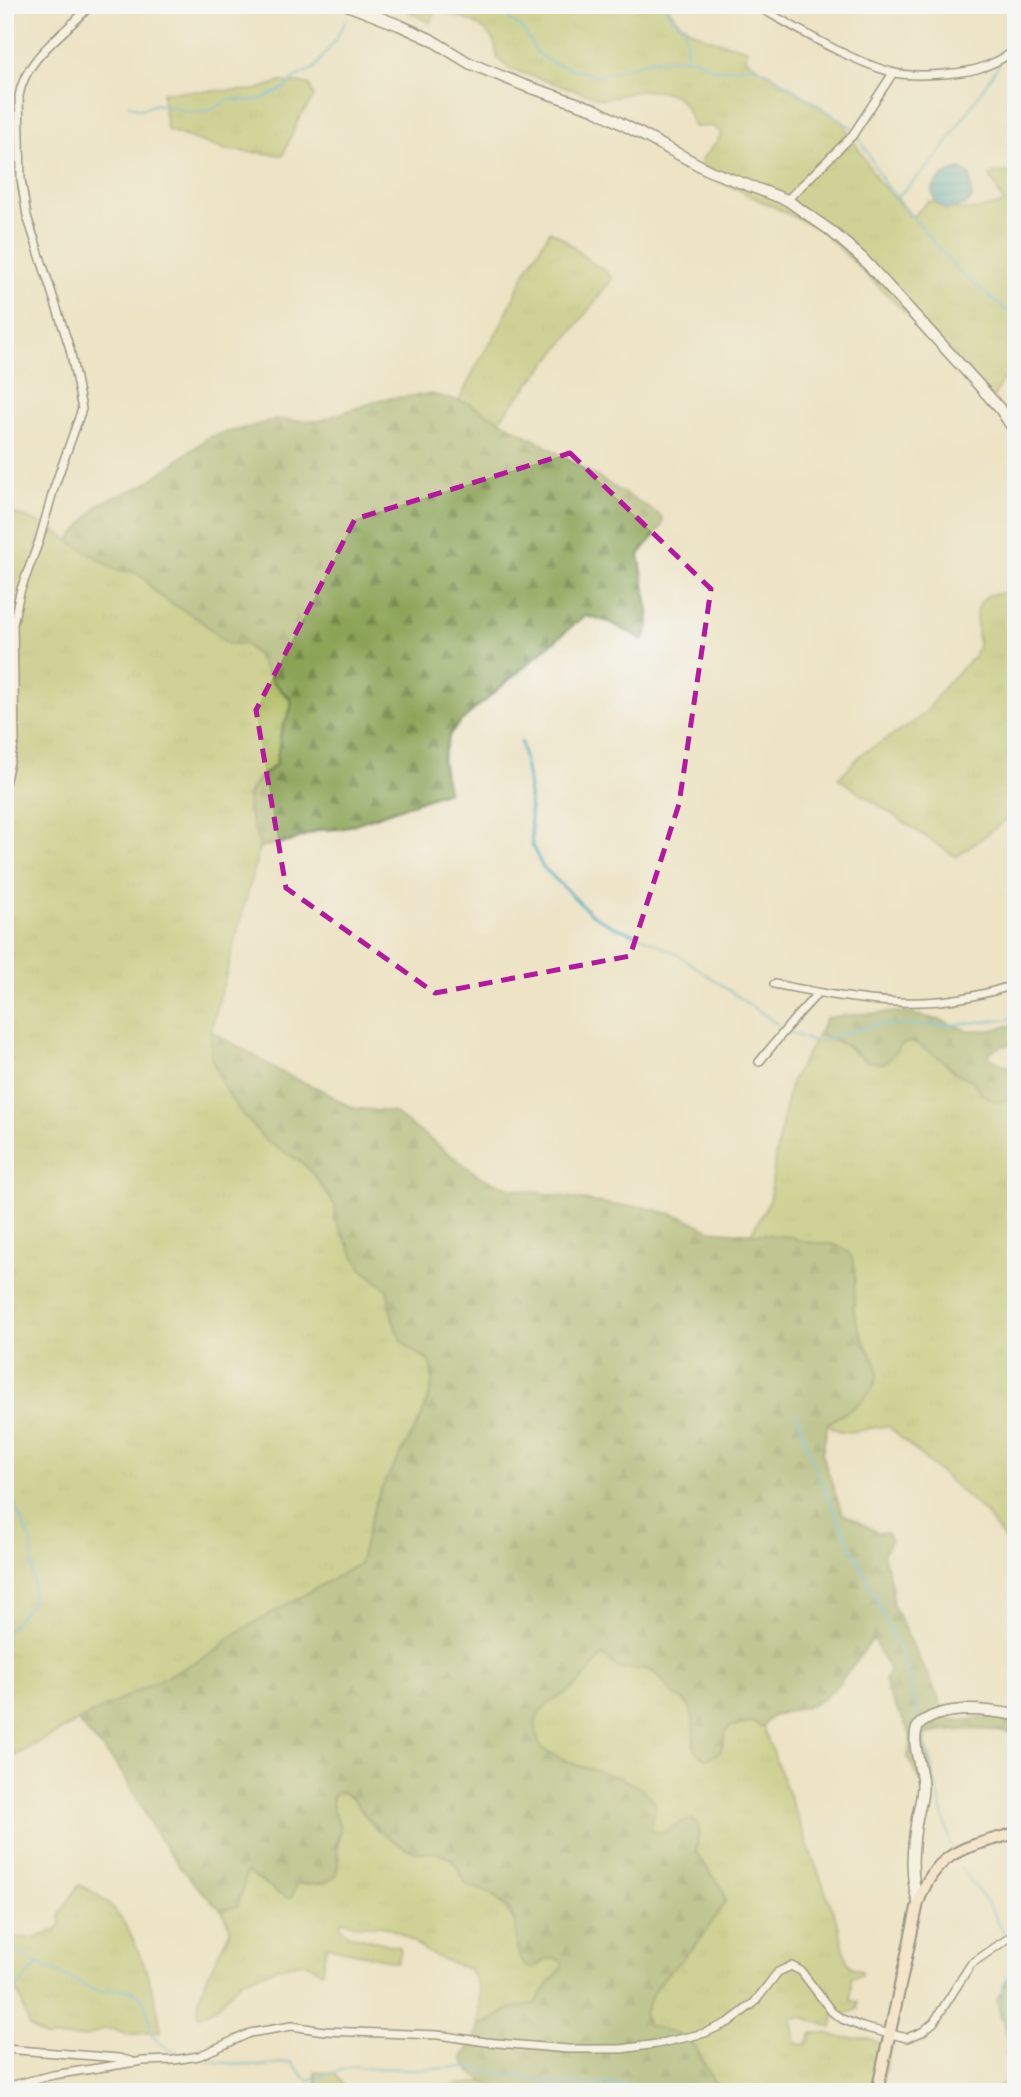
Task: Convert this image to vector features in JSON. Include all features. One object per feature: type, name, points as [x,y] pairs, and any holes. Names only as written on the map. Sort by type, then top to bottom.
[{"type":"main road","points":[[877,2092],[918,1903],[933,1871],[947,1857],[967,1846],[1016,1833]]},
{"type":"street","points":[[5,783],[15,741],[13,624],[54,488],[82,409],[70,349],[27,216],[21,179],[19,96],[21,83],[36,57],[91,5]]},
{"type":"street","points":[[347,5],[409,30],[469,62],[523,85],[594,109],[710,171],[787,200],[831,231],[862,258],[993,401],[1016,433]]},
{"type":"street","points":[[755,5],[830,46],[893,73],[932,74],[974,70],[1016,50]]},
{"type":"street","points":[[787,200],[852,136],[893,73]]},
{"type":"street","points":[[774,984],[893,1004],[949,1002],[986,995],[1016,984]]},
{"type":"street","points":[[760,1062],[818,993]]},
{"type":"street","points":[[918,1903],[911,1861],[923,1782],[916,1745],[918,1727],[921,1723],[942,1715],[967,1709],[987,1709],[1016,1715]]},
{"type":"street","points":[[5,2087],[53,2075],[133,2062],[199,2056],[250,2033],[267,2028],[292,2026],[324,2031],[438,2035],[568,2049],[621,2049],[657,2044],[705,2033],[729,2022],[754,2003],[778,1972],[791,1966],[801,1971],[832,2011],[842,2019],[907,2038],[929,2027],[971,1964],[1016,1933]]},
{"type":"street","points":[[5,2049],[119,2058],[133,2062]]},
{"type":"highlighted area","points":[[570,453],[711,589],[679,804],[630,956],[435,993],[286,888],[256,710],[355,519]]},
{"type":"green space","points":[[398,5],[467,5],[480,7],[495,17],[505,13],[507,5],[668,5],[682,24],[691,30],[714,40],[748,49],[745,58],[842,122],[879,182],[910,216],[915,215],[928,201],[967,210],[1004,203],[990,176],[1016,172],[1016,383],[1009,378],[1002,380],[993,398],[820,229],[703,173],[701,160],[719,139],[721,132],[711,126],[694,127],[685,106],[676,96],[666,92],[643,90],[603,99],[510,69],[497,58],[492,38],[477,24],[436,9],[430,23]]},
{"type":"green space","points":[[280,82],[309,84],[314,97],[298,120],[283,155],[225,150],[167,130],[162,92],[256,90]]},
{"type":"green space","points":[[550,231],[607,272],[612,279],[566,340],[499,420],[459,401],[500,327],[526,271]]},
{"type":"green space","points":[[431,394],[468,403],[541,443],[660,515],[663,519],[662,526],[639,555],[649,612],[649,626],[644,640],[609,622],[586,616],[460,722],[450,734],[442,760],[448,791],[341,829],[319,830],[289,842],[260,847],[248,810],[248,801],[255,785],[276,764],[291,699],[273,682],[258,657],[245,644],[228,644],[200,620],[158,595],[142,576],[115,569],[69,541],[100,503],[144,485],[209,437],[275,420],[319,421],[382,399]]},
{"type":"green space","points":[[5,510],[49,527],[115,569],[142,576],[158,595],[200,620],[228,644],[245,644],[258,657],[273,682],[291,700],[291,708],[281,733],[276,764],[257,780],[247,799],[247,809],[260,847],[211,1031],[211,1057],[236,1106],[266,1141],[303,1163],[314,1175],[336,1207],[334,1217],[361,1268],[387,1289],[399,1336],[409,1348],[428,1361],[432,1378],[424,1411],[377,1500],[359,1564],[240,1631],[205,1658],[5,1761]]},
{"type":"green space","points":[[1016,584],[1016,813],[956,857],[838,778],[863,753],[925,713],[947,683],[974,656],[978,646],[976,613],[982,601],[988,595],[1006,593]]},
{"type":"green space","points":[[902,1012],[940,1020],[966,1030],[991,1030],[1016,1024],[1016,1044],[1001,1046],[989,1053],[991,1059],[1016,1070],[1016,1098],[996,1102],[982,1094],[973,1081],[955,1072],[940,1058],[915,1043],[901,1045],[885,1063],[878,1063],[818,1034],[826,1018]]},
{"type":"green space","points":[[211,1031],[276,1070],[324,1091],[354,1108],[393,1112],[481,1177],[511,1188],[614,1205],[643,1207],[684,1217],[710,1230],[792,1237],[805,1242],[832,1244],[850,1254],[855,1269],[855,1315],[864,1342],[876,1365],[877,1375],[868,1395],[862,1401],[828,1423],[822,1454],[842,1513],[877,1532],[887,1533],[891,1540],[883,1554],[892,1586],[893,1605],[945,1713],[949,1718],[958,1721],[985,1718],[1016,1721],[1016,1733],[972,1730],[939,1732],[924,1736],[934,1772],[932,1786],[927,1792],[908,1758],[911,1738],[887,1692],[885,1680],[890,1670],[874,1638],[824,1698],[809,1706],[772,1717],[763,1727],[753,1722],[730,1726],[720,1752],[708,1759],[697,1752],[692,1715],[686,1702],[672,1693],[655,1673],[644,1669],[620,1669],[603,1655],[581,1681],[544,1707],[536,1722],[541,1748],[572,1763],[622,1779],[644,1790],[656,1807],[650,1829],[656,1832],[666,1831],[687,1820],[694,1820],[699,1826],[696,1853],[723,1889],[725,1903],[699,1941],[656,1986],[644,2014],[648,2026],[674,2032],[693,2044],[717,2087],[716,2092],[507,2092],[480,2079],[469,2070],[462,2057],[475,2040],[479,2024],[483,2025],[508,2010],[536,2003],[562,1969],[562,1962],[554,1959],[530,1968],[523,1965],[518,1951],[514,1919],[505,1905],[484,1891],[468,1886],[457,1865],[446,1856],[434,1852],[415,1852],[394,1841],[377,1828],[353,1800],[341,1791],[334,1794],[332,1802],[339,1828],[336,1846],[338,1863],[334,1877],[318,1884],[297,1884],[292,1897],[287,1898],[247,1872],[238,1906],[221,1910],[175,1861],[120,1770],[78,1721],[221,1649],[227,1640],[240,1631],[359,1564],[380,1492],[415,1429],[430,1394],[430,1364],[409,1348],[399,1336],[387,1289],[361,1268],[334,1217],[336,1207],[303,1163],[266,1141],[236,1106],[223,1085],[211,1057]]},
{"type":"green space","points":[[818,1034],[843,1044],[865,1061],[887,1061],[901,1045],[915,1043],[940,1058],[955,1072],[973,1081],[982,1094],[996,1102],[1016,1098],[1016,1556],[985,1513],[888,1426],[849,1432],[834,1428],[828,1423],[875,1360],[858,1326],[854,1309],[855,1277],[836,1245],[803,1243],[792,1237],[751,1234],[770,1200],[775,1158],[790,1084]]},
{"type":"green space","points":[[604,1655],[621,1668],[649,1670],[662,1677],[676,1690],[694,1718],[693,1746],[723,1745],[730,1726],[753,1722],[763,1727],[838,1924],[847,1962],[853,1968],[861,1970],[861,1975],[851,1978],[851,2000],[858,2002],[858,2009],[840,2016],[834,2015],[832,2028],[803,2017],[791,2018],[796,2043],[806,2045],[812,2033],[828,2033],[838,2037],[868,2038],[890,2048],[881,2092],[726,2092],[715,2082],[700,2054],[690,2042],[675,2034],[648,2026],[644,2016],[651,1993],[697,1943],[725,1896],[719,1883],[698,1855],[696,1846],[700,1833],[694,1820],[681,1822],[666,1831],[656,1833],[650,1830],[656,1807],[641,1790],[621,1779],[576,1765],[540,1748],[535,1721],[538,1713],[581,1681]]},
{"type":"green space","points":[[338,1791],[349,1796],[372,1825],[392,1840],[414,1852],[436,1852],[445,1855],[454,1862],[468,1886],[494,1895],[515,1923],[518,1952],[537,1966],[549,1959],[562,1962],[562,1969],[536,2003],[508,2010],[483,2025],[479,2024],[479,1990],[468,1969],[432,1955],[399,1932],[380,1925],[359,1925],[342,1921],[340,1927],[350,1935],[399,1947],[401,1951],[397,1962],[326,1946],[322,1972],[306,1963],[284,1966],[242,1980],[216,2008],[199,2016],[199,1998],[203,1987],[230,1931],[221,1910],[238,1906],[247,1871],[279,1894],[294,1893],[297,1884],[323,1883],[339,1859],[340,1830],[332,1805]]},
{"type":"green space","points":[[79,1885],[111,1906],[132,1938],[154,1996],[161,2031],[127,2035],[104,2029],[85,2037],[45,2038],[29,2026],[17,1992],[13,1988],[5,1995],[5,1913],[11,1934],[15,1938],[52,1932],[61,1924],[60,1914]]},
{"type":"green space","points":[[1016,1972],[1016,2067],[1006,2053],[1013,2039],[1001,2018],[997,2000],[1009,1978]]},
{"type":"green space","points":[[315,2072],[335,2073],[348,2092],[318,2092]]},
{"type":"green space","points":[[1016,2072],[1016,2092],[992,2092],[1010,2079]]},
{"type":"green space","points":[[485,2082],[507,2092],[436,2092],[455,2085]]},
{"type":"water","points":[[961,169],[970,175],[972,199],[965,205],[946,210],[935,202],[932,191],[943,176]]},
{"type":"waterway","points":[[508,5],[507,14],[510,20],[523,30],[538,54],[553,63],[596,76],[657,59],[695,58],[720,70],[751,66],[767,71],[851,127],[885,184],[958,271],[1016,318]]},
{"type":"waterway","points":[[664,5],[685,29],[685,57]]},
{"type":"waterway","points":[[129,105],[141,109],[156,104],[192,112],[211,110],[231,99],[262,99],[314,69],[346,20]]},
{"type":"waterway","points":[[1011,44],[1016,30]]},
{"type":"waterway","points":[[896,198],[936,159],[1000,63]]},
{"type":"waterway","points":[[521,742],[528,779],[532,845],[542,866],[590,913],[614,927],[638,935],[677,954],[783,1028]]},
{"type":"waterway","points":[[789,1032],[811,1041],[820,1041],[872,1025],[952,1025],[1016,1018]]},
{"type":"waterway","points":[[5,1385],[10,1401],[5,1417]]},
{"type":"waterway","points":[[797,1414],[825,1491],[895,1642],[920,1721]]},
{"type":"waterway","points":[[5,1482],[32,1545],[33,1588],[31,1602],[5,1634]]},
{"type":"waterway","points":[[923,1734],[952,1850]]},
{"type":"waterway","points":[[960,1867],[988,1904],[1006,1936]]},
{"type":"waterway","points":[[5,1914],[10,1928],[6,1944],[10,1949],[92,1989],[127,1989],[136,1993],[143,2000],[152,2034],[158,2042],[186,2055]]},
{"type":"waterway","points":[[1013,1948],[1016,1954]]},
{"type":"waterway","points":[[5,1995],[18,1987],[38,1964]]},
{"type":"waterway","points":[[1016,1969],[1004,1984],[1002,1994],[1005,2035],[1016,2058]]},
{"type":"waterway","points":[[205,2061],[259,2066],[291,2062],[309,2080],[355,2066],[417,2069],[468,2067],[562,2084],[643,2084],[738,2092]]},
{"type":"waterway","points":[[817,2092],[823,2092]]}]
